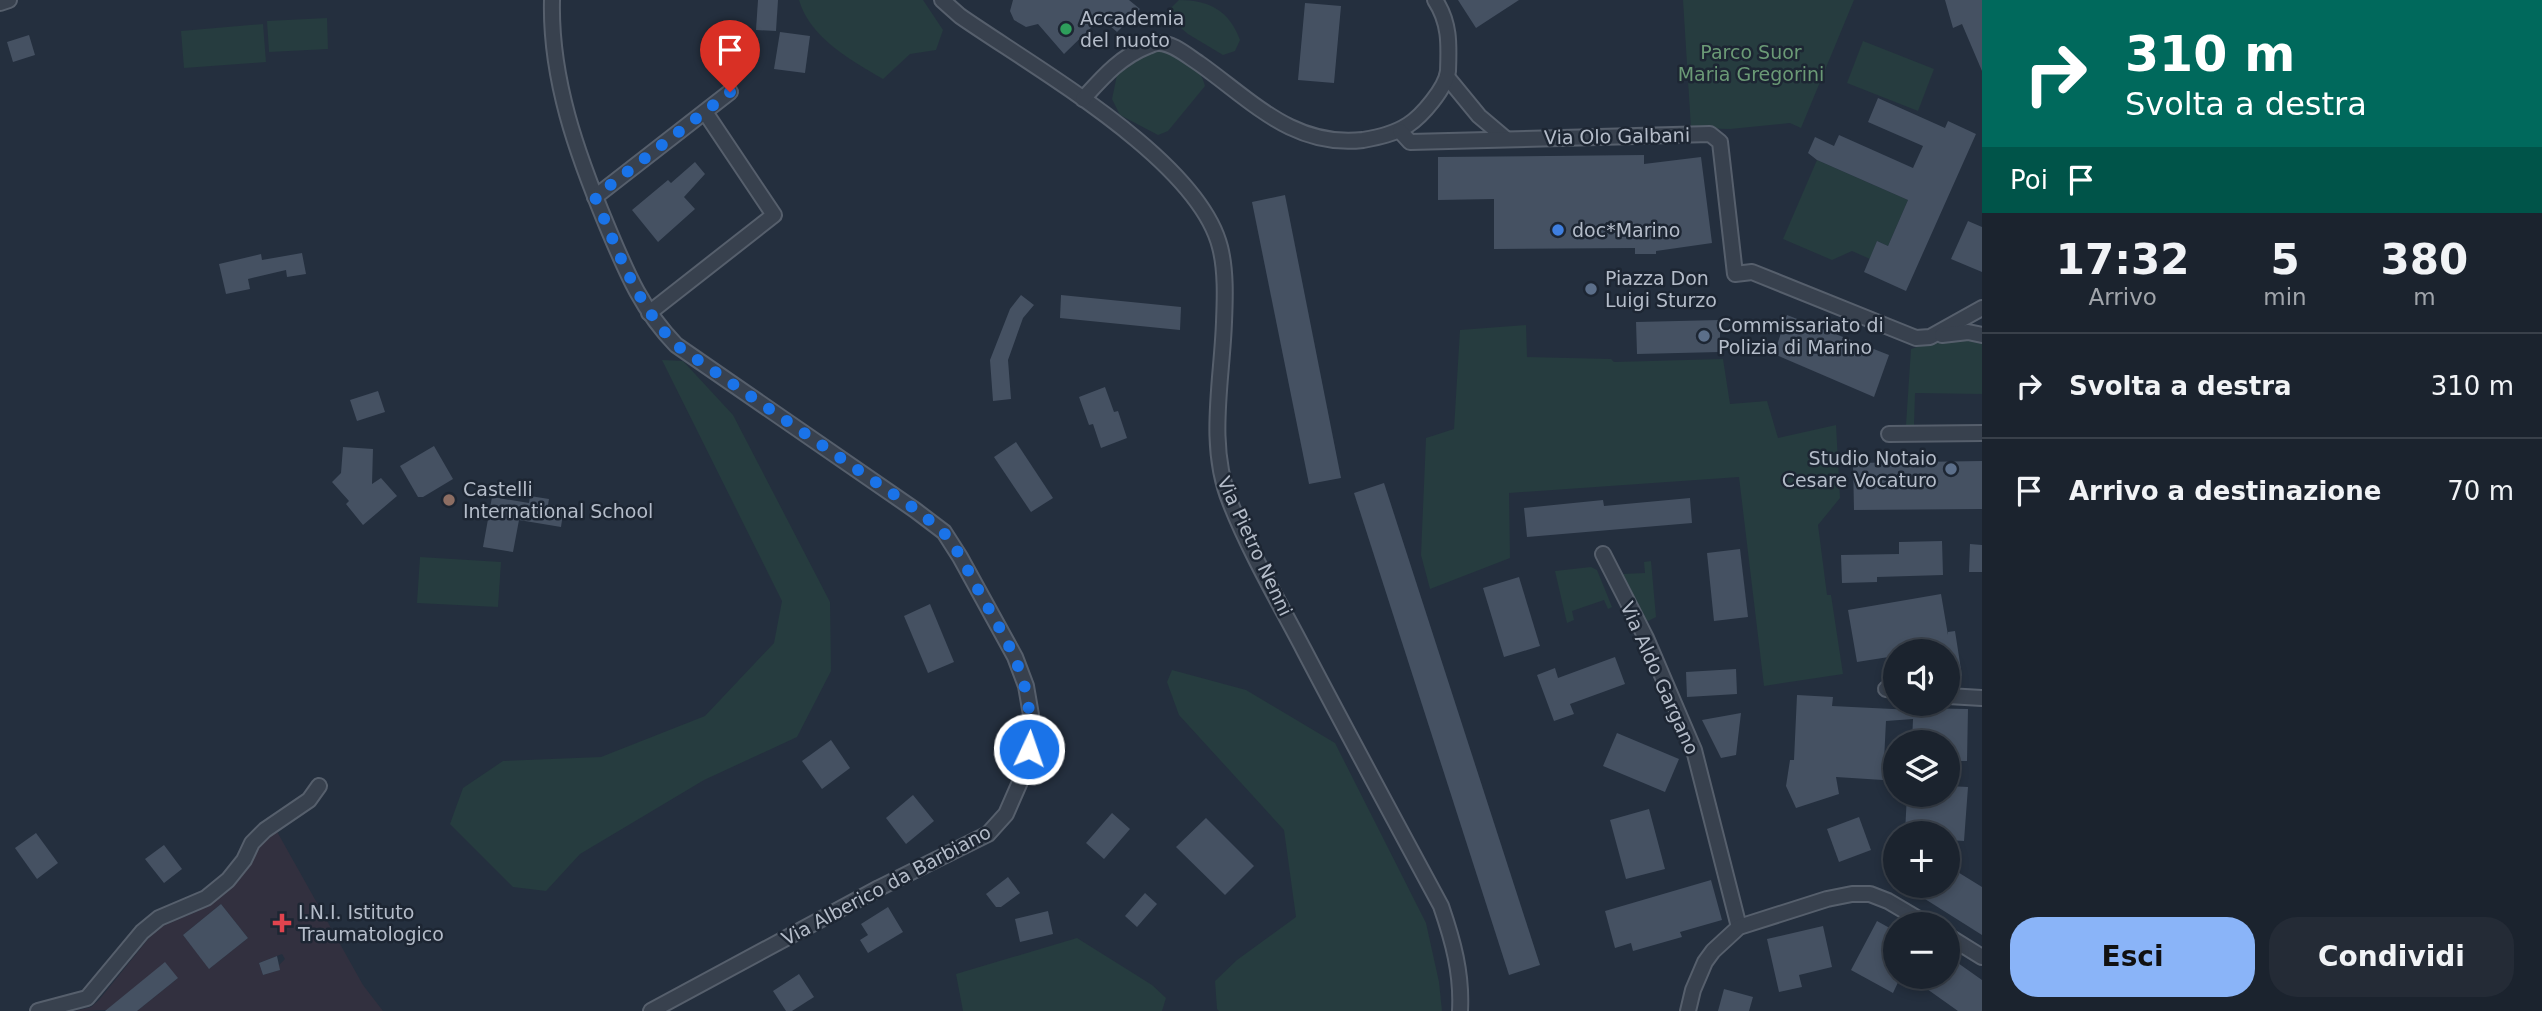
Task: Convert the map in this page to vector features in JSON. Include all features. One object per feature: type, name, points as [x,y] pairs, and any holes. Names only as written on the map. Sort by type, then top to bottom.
[{"type":"street","points":[[0,3],[9,0]]},
{"type":"street","name":"Via Alberico da Barbiano","points":[[552,0],[553,42],[563,103],[595,197],[634,289],[656,325],[676,345],[915,509],[944,532],[1015,657],[1026,686],[1031,715],[1029,749],[1020,782],[1006,814],[988,834],[879,888],[651,1011]]},
{"type":"street","name":"Via Pietro Nenni","points":[[942,0],[1140,142],[1190,189],[1207,215],[1220,247],[1225,299],[1217,437],[1219,469],[1230,502],[1278,600],[1441,906],[1460,970],[1460,1011]]},
{"type":"street","points":[[1083,99],[1108,70],[1131,52],[1158,43],[1191,58],[1289,128],[1327,140],[1356,141],[1380,137],[1400,131],[1416,120],[1430,105],[1447,77],[1450,40],[1443,12],[1435,0]]},
{"type":"street","points":[[1447,77],[1475,111],[1505,138]]},
{"type":"street","points":[[595,197],[730,92]]},
{"type":"street","points":[[1468,139],[1477,129],[1475,111]]},
{"type":"street","points":[[649,313],[774,215],[705,112]]},
{"type":"street","name":"Via Olo Galbani","points":[[1400,131],[1410,142],[1704,134],[1715,137],[1720,142],[1735,274],[1752,272],[1907,336],[1930,337]]},
{"type":"street","points":[[1930,337],[1982,308]]},
{"type":"street","points":[[1930,337],[1960,332],[1982,335]]},
{"type":"street","points":[[1889,434],[1982,433]]},
{"type":"street","name":"Via Aldo Gargano","points":[[1603,554],[1646,638],[1694,750],[1739,927]]},
{"type":"street","points":[[1960,697],[1982,698]]},
{"type":"street","points":[[38,1011],[87,998],[142,932],[159,918],[206,898],[236,870],[252,843],[265,830],[309,800],[319,786]]},
{"type":"street","points":[[1688,1011],[1693,990],[1705,962],[1739,927],[1827,899],[1852,894],[1870,894],[1907,912]]},
{"type":"street","points":[[1960,943],[1982,957]]},
{"type":"shaded area","name":"I.N.I. Istituto Traumatologico","points":[[275,828],[363,985],[383,1011],[137,1011],[178,978],[106,1010],[75,1011],[91,1007],[99,1000],[149,938],[163,926],[198,911],[234,885],[250,865],[261,842]],"holes":[[[221,904],[248,938],[210,968],[183,935]],[[282,954],[285,959],[279,965],[279,970],[263,975],[259,963]]]},
{"type":"green space","points":[[799,0],[923,0],[943,30],[936,50],[910,54],[883,79],[845,56],[822,37],[804,14]]},
{"type":"green space","points":[[1179,0],[1209,5],[1224,15],[1240,40],[1235,51],[1223,55],[1188,34],[1165,14]]},
{"type":"green space","name":"Parco Suor Maria Gregorini","points":[[1683,0],[1854,0],[1801,128],[1790,123],[1730,129],[1691,128]]},
{"type":"green space","points":[[327,18],[328,49],[269,52],[267,21]]},
{"type":"green space","points":[[263,24],[266,62],[184,68],[181,31]]},
{"type":"green space","points":[[1863,41],[1934,69],[1918,111],[1847,83]]},
{"type":"green space","points":[[1164,51],[1195,68],[1205,86],[1168,131],[1158,135],[1120,115],[1112,99],[1117,75],[1150,52]]},
{"type":"green space","points":[[1817,160],[1908,200],[1888,246],[1877,241],[1870,259],[1852,251],[1832,260],[1783,239]]},
{"type":"green space","points":[[1526,325],[1527,357],[1611,359],[1614,362],[1723,359],[1730,404],[1767,401],[1778,438],[1836,425],[1840,498],[1818,525],[1827,595],[1831,595],[1843,674],[1764,686],[1739,477],[1509,493],[1510,558],[1430,589],[1421,555],[1426,438],[1454,429],[1460,330]]},
{"type":"green space","points":[[1941,339],[1959,339],[1982,344],[1982,394],[1915,393],[1914,425],[1906,425],[1911,349]]},
{"type":"green space","points":[[662,360],[683,361],[733,415],[830,602],[831,671],[797,737],[704,780],[580,854],[546,891],[513,887],[450,824],[463,788],[503,761],[601,757],[705,716],[774,643],[782,601]]},
{"type":"green space","points":[[420,557],[501,562],[498,607],[417,603]]},
{"type":"green space","points":[[1651,561],[1656,617],[1648,621],[1623,574],[1645,573],[1644,562]]},
{"type":"green space","points":[[1591,567],[1597,570],[1612,607],[1608,609],[1604,600],[1572,611],[1574,620],[1567,623],[1555,571]]},
{"type":"green space","points":[[1172,670],[1246,690],[1335,743],[1426,923],[1439,982],[1442,1011],[1217,1009],[1215,981],[1237,960],[1296,917],[1284,830],[1179,715],[1167,682]]},
{"type":"green space","points":[[1077,938],[1152,985],[1166,998],[1162,1011],[963,1011],[956,974]]},
{"type":"building","points":[[758,0],[778,0],[776,31],[756,30]]},
{"type":"building","name":"Accademia del nuoto","points":[[1013,0],[1129,0],[1140,9],[1117,32],[1101,18],[1064,54],[1038,24],[1026,27],[1014,20],[1010,11]]},
{"type":"building","points":[[1458,0],[1519,0],[1476,28]]},
{"type":"building","points":[[1945,0],[1982,0],[1982,71],[1962,24],[1953,28]]},
{"type":"building","points":[[1305,3],[1341,6],[1334,83],[1298,80]]},
{"type":"building","points":[[780,32],[810,36],[805,73],[774,69]]},
{"type":"building","points":[[29,35],[35,55],[13,62],[7,42]]},
{"type":"building","points":[[1878,98],[1945,128],[1948,121],[1976,134],[1906,291],[1864,272],[1877,241],[1888,246],[1908,200],[1817,160],[1808,153],[1815,137],[1834,146],[1839,135],[1913,168],[1923,146],[1868,122]]},
{"type":"building","points":[[1644,155],[1644,164],[1701,157],[1712,243],[1656,251],[1656,254],[1635,254],[1635,248],[1494,249],[1494,199],[1438,200],[1438,157]]},
{"type":"building","points":[[695,162],[705,174],[684,197],[695,209],[658,242],[632,210],[668,180],[671,183]]},
{"type":"building","points":[[1285,195],[1341,478],[1309,484],[1252,202]]},
{"type":"building","points":[[1968,221],[1982,227],[1982,272],[1951,259]]},
{"type":"building","points":[[302,253],[306,274],[287,277],[286,270],[248,279],[250,289],[226,294],[219,264],[261,254],[262,260]]},
{"type":"building","points":[[1021,295],[1034,305],[1023,318],[1008,360],[1011,399],[993,401],[990,360],[1010,309]]},
{"type":"building","points":[[1061,295],[1181,307],[1180,330],[1060,318]]},
{"type":"building","points":[[1787,315],[1889,355],[1874,397],[1774,354]]},
{"type":"building","points":[[1720,320],[1720,352],[1637,354],[1636,322]]},
{"type":"building","points":[[1105,387],[1114,412],[1118,411],[1127,438],[1101,448],[1093,424],[1089,425],[1079,397]]},
{"type":"building","points":[[378,391],[385,412],[357,421],[350,400]]},
{"type":"building","points":[[1016,442],[1053,498],[1031,512],[994,457]]},
{"type":"building","name":"Castelli International School","points":[[434,446],[453,479],[423,497],[418,497],[400,466]]},
{"type":"building","points":[[343,447],[373,449],[372,484],[381,478],[397,496],[363,525],[346,504],[349,501],[332,482],[341,473]]},
{"type":"building","points":[[1982,461],[1982,509],[1854,510],[1853,463]]},
{"type":"building","points":[[1384,483],[1540,965],[1509,975],[1354,493]]},
{"type":"building","points":[[530,496],[549,499],[548,505],[564,507],[561,527],[519,520],[513,552],[483,547],[492,497],[529,503]]},
{"type":"building","points":[[1690,498],[1692,523],[1527,537],[1524,508],[1603,500],[1604,506]]},
{"type":"building","points":[[1942,541],[1943,575],[1877,577],[1877,582],[1842,583],[1841,555],[1899,554],[1899,542]]},
{"type":"building","points":[[1970,544],[1982,545],[1982,572],[1969,572]]},
{"type":"building","points":[[1740,549],[1748,617],[1714,621],[1707,553]]},
{"type":"building","points":[[1519,577],[1540,646],[1504,657],[1483,588]]},
{"type":"building","points":[[1941,594],[1948,635],[1948,632],[1955,631],[1956,639],[1883,639],[1883,658],[1857,662],[1848,610]]},
{"type":"building","points":[[930,604],[954,662],[928,673],[904,616]]},
{"type":"building","points":[[1615,657],[1625,684],[1570,704],[1574,714],[1554,721],[1537,675],[1555,668],[1558,678]]},
{"type":"building","points":[[1736,669],[1737,694],[1687,697],[1686,672]]},
{"type":"building","points":[[1797,695],[1833,697],[1832,706],[1883,709],[1883,716],[1960,716],[1960,709],[1968,709],[1967,761],[1960,761],[1960,730],[1913,730],[1913,719],[1886,721],[1886,730],[1883,730],[1883,780],[1836,777],[1839,794],[1796,808],[1786,786],[1790,760],[1794,760]]},
{"type":"building","points":[[1741,713],[1736,755],[1721,758],[1702,720]]},
{"type":"building","points":[[1617,733],[1679,759],[1665,792],[1603,766]]},
{"type":"building","points":[[831,740],[850,768],[822,789],[802,761]]},
{"type":"building","points":[[1960,787],[1968,787],[1964,841],[1960,841],[1960,821],[1906,821],[1906,807],[1960,807]]},
{"type":"building","points":[[913,795],[934,821],[906,844],[886,818]]},
{"type":"building","points":[[1649,809],[1665,869],[1626,879],[1610,820]]},
{"type":"building","points":[[1112,813],[1130,829],[1104,859],[1086,843]]},
{"type":"building","points":[[1859,817],[1871,850],[1839,862],[1827,829]]},
{"type":"building","points":[[1206,818],[1254,866],[1225,895],[1176,847]]},
{"type":"building","points":[[36,833],[58,863],[37,879],[15,848]]},
{"type":"building","points":[[164,845],[182,869],[164,883],[145,859]]},
{"type":"building","points":[[1960,873],[1982,887],[1982,935],[1960,921],[1960,912],[1946,912],[1925,899],[1960,898]]},
{"type":"building","points":[[1008,877],[1020,893],[1001,907],[996,907],[986,894]]},
{"type":"building","points":[[1711,880],[1722,920],[1680,932],[1682,937],[1633,951],[1631,943],[1615,948],[1605,911]]},
{"type":"building","points":[[1145,893],[1157,904],[1137,927],[1125,916]]},
{"type":"building","points":[[221,904],[248,938],[209,969],[183,935]]},
{"type":"building","points":[[888,907],[903,932],[868,953],[860,940],[868,935],[861,924]]},
{"type":"building","points":[[1048,911],[1053,934],[1020,942],[1015,919]]},
{"type":"building","points":[[1877,921],[1883,924],[1883,988],[1851,970]]},
{"type":"building","points":[[1823,926],[1832,967],[1799,975],[1802,987],[1779,992],[1767,939]]},
{"type":"building","points":[[277,956],[280,970],[263,975],[259,963]]},
{"type":"building","points":[[165,962],[178,978],[137,1011],[105,1011]]},
{"type":"building","points":[[1960,964],[1982,980],[1982,1011],[1958,1011],[1927,989],[1960,989]]},
{"type":"building","points":[[799,974],[814,997],[792,1011],[786,1011],[773,991]]},
{"type":"building","points":[[1724,989],[1753,997],[1749,1011],[1718,1011]]},
{"type":"place","name":"Accademia del nuoto","points":[[1066,29]]},
{"type":"place","name":"doc*Marino","points":[[1558,230]]},
{"type":"place","name":"Piazza Don Luigi Sturzo","points":[[1591,289]]},
{"type":"place","name":"Commissariato di Polizia di Marino","points":[[1704,336]]},
{"type":"place","name":"Studio Notaio Cesare Vocaturo","points":[[1951,469]]},
{"type":"place","name":"Castelli International School","points":[[449,500]]},
{"type":"place","name":"I.N.I. Istituto Traumatologico","points":[[282,923]]},
{"type":"route","points":[[730,92],[595,197],[634,289],[656,325],[676,345],[915,509],[944,532],[1015,657],[1029,700],[1029,749]]}]
